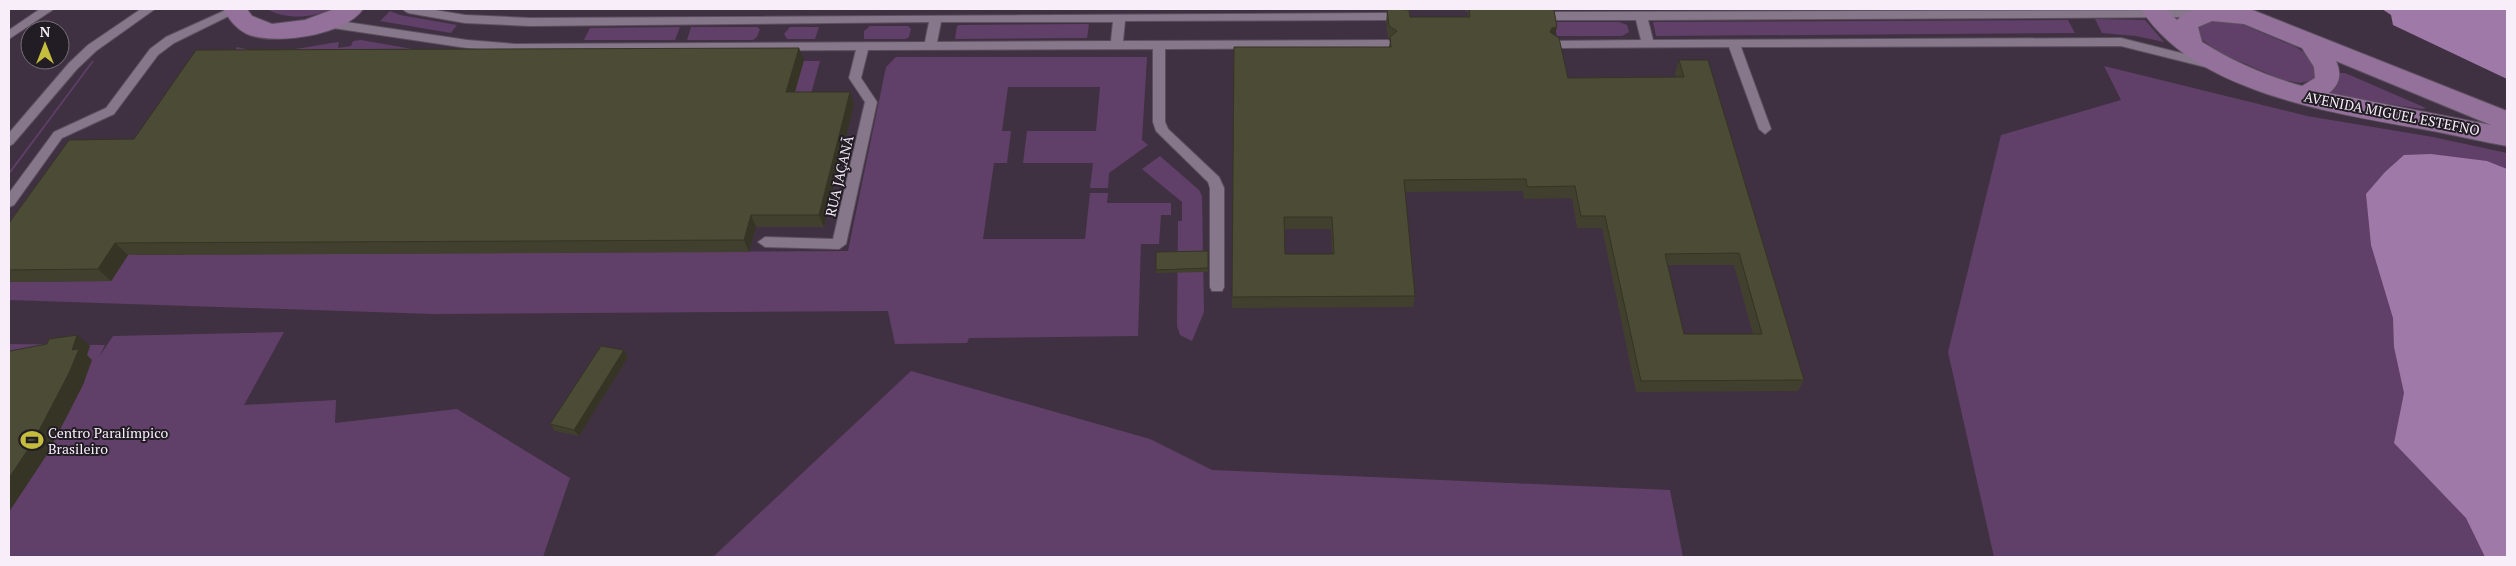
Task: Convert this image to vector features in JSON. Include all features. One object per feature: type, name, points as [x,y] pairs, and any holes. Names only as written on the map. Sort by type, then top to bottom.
[{"type":"main road","points":[[235,10],[242,22],[264,30],[277,32],[301,30],[325,23],[351,9]]},
{"type":"main road","name":"AVENIDA MIGUEL ESTEFNO","points":[[2155,12],[2170,30],[2192,48],[2235,72],[2301,96],[2357,108],[2462,125],[2507,137]]},
{"type":"main road","name":"AVENIDA MIGUEL ESTEFNO","points":[[2200,14],[2237,12],[2507,121]]},
{"type":"main road","points":[[2192,48],[2186,26],[2192,18],[2200,14]]},
{"type":"main road","points":[[2301,96],[2326,85],[2329,78],[2328,70],[2321,56],[2310,41]]},
{"type":"lane","points":[[9,35],[48,9]]},
{"type":"lane","points":[[9,141],[86,54],[149,9]]},
{"type":"lane","points":[[408,9],[465,19],[530,22],[1119,18],[1249,13],[1386,17]]},
{"type":"lane","points":[[2092,14],[2104,9]]},
{"type":"lane","points":[[9,202],[58,134],[110,111],[154,52],[170,40],[235,10]]},
{"type":"lane","points":[[1550,16],[1807,12],[2092,14],[2155,12],[2200,14]]},
{"type":"lane","points":[[1641,16],[1648,44]]},
{"type":"lane","points":[[930,46],[936,18]]},
{"type":"lane","points":[[1116,45],[1119,18]]},
{"type":"lane","points":[[325,23],[371,27],[483,47],[1388,44]]},
{"type":"lane","points":[[1555,44],[2121,42],[2235,72]]},
{"type":"lane","points":[[1733,43],[1765,129]]},
{"type":"lane","points":[[1159,45],[1159,122],[1162,131],[1214,180],[1218,188],[1217,287]]},
{"type":"lane","name":"RUA JAÇANÃ","points":[[766,242],[839,244],[871,102],[855,78],[863,47]]},
{"type":"shaded area","points":[[267,9],[331,9],[307,16],[291,16],[275,13]]},
{"type":"shaded area","points":[[2382,9],[2507,9],[2507,79],[2393,25],[2391,15]]},
{"type":"shaded area","points":[[390,11],[400,15],[457,25],[451,33],[380,21]]},
{"type":"shaded area","points":[[2212,18],[2234,21],[2296,47],[2305,53],[2319,72],[2314,80],[2300,83],[2283,80],[2220,53],[2201,39],[2198,26]]},
{"type":"shaded area","points":[[2095,19],[2145,20],[2164,42],[2136,36],[2102,33]]},
{"type":"shaded area","points":[[2068,20],[2075,33],[1656,36],[1653,22]]},
{"type":"shaded area","points":[[1554,22],[1619,22],[1627,25],[1629,32],[1622,36],[1557,36]]},
{"type":"shaded area","points":[[1089,25],[1087,38],[955,39],[957,26]]},
{"type":"shaded area","points":[[870,26],[908,26],[911,29],[909,37],[906,39],[864,39],[864,31]]},
{"type":"shaded area","points":[[680,27],[675,40],[584,40],[590,28]]},
{"type":"shaded area","points":[[691,27],[757,27],[760,29],[757,37],[753,40],[687,40]]},
{"type":"shaded area","points":[[790,27],[819,27],[815,39],[787,39],[784,34]]},
{"type":"shaded area","points":[[361,40],[435,53],[228,63],[237,47],[250,50],[275,51],[339,42],[338,48],[351,46],[353,41]]},
{"type":"shaded area","points":[[896,57],[1147,57],[1142,140],[1148,145],[1109,173],[1108,188],[1090,188],[1093,163],[1023,163],[1027,131],[1096,131],[1100,87],[1008,87],[1002,131],[1011,131],[1007,163],[994,163],[983,239],[1085,239],[1090,193],[1108,193],[1107,203],[1171,203],[1171,215],[1161,215],[1159,244],[1141,244],[1138,336],[969,338],[967,343],[895,344],[888,311],[433,314],[9,300],[9,282],[111,281],[128,255],[848,251],[886,67]]},
{"type":"shaded area","points":[[92,61],[94,61],[9,175],[9,172]]},
{"type":"shaded area","points":[[803,61],[820,61],[808,105],[791,105]]},
{"type":"shaded area","points":[[2104,66],[2307,116],[2433,137],[2507,153],[2507,557],[1994,557],[1948,352],[2001,135],[2121,100]]},
{"type":"shaded area","points":[[2340,73],[2345,73],[2426,108],[2422,109],[2330,95],[2330,91],[2337,86]]},
{"type":"shaded area","points":[[2431,154],[2487,161],[2507,169],[2507,557],[2485,557],[2466,518],[2394,443],[2404,393],[2394,347],[2393,318],[2371,245],[2366,194],[2385,172],[2404,155]]},
{"type":"shaded area","points":[[1160,156],[1199,190],[1202,196],[1204,312],[1192,341],[1180,335],[1177,326],[1178,221],[1182,221],[1182,202],[1142,169]]},
{"type":"shaded area","points":[[284,332],[244,405],[336,400],[335,423],[457,409],[570,478],[543,557],[9,557],[9,344],[105,345],[99,357],[113,336]]},
{"type":"shaded area","points":[[911,371],[1150,439],[1212,470],[1670,490],[1683,557],[713,557]]},
{"type":"building","points":[[1471,9],[1552,9],[1554,10],[1557,27],[1552,28],[1550,32],[1559,38],[1568,78],[1684,77],[1679,60],[1708,60],[1804,380],[1641,381],[1605,216],[1581,216],[1575,186],[1527,187],[1526,179],[1404,180],[1415,296],[1232,297],[1234,47],[1391,47],[1390,37],[1397,31],[1389,26],[1387,10],[1409,10],[1410,17],[1470,17],[1469,10]],"holes":[[[1284,217],[1332,217],[1334,254],[1285,254]],[[1739,253],[1762,334],[1684,334],[1665,254]]]},
{"type":"building","points":[[799,48],[786,92],[850,92],[819,215],[751,215],[744,240],[115,243],[98,269],[9,270],[9,223],[69,140],[134,139],[196,50]]},
{"type":"building","points":[[1208,251],[1208,268],[1156,270],[1156,252]]},
{"type":"building","points":[[77,335],[72,350],[79,349],[69,373],[33,442],[9,478],[10,351],[47,344],[49,339]]},
{"type":"building","points":[[601,346],[624,350],[574,430],[550,424]]},
{"type":"place","name":"Centro Paralímpico Brasileiro","points":[[32,440]]}]
